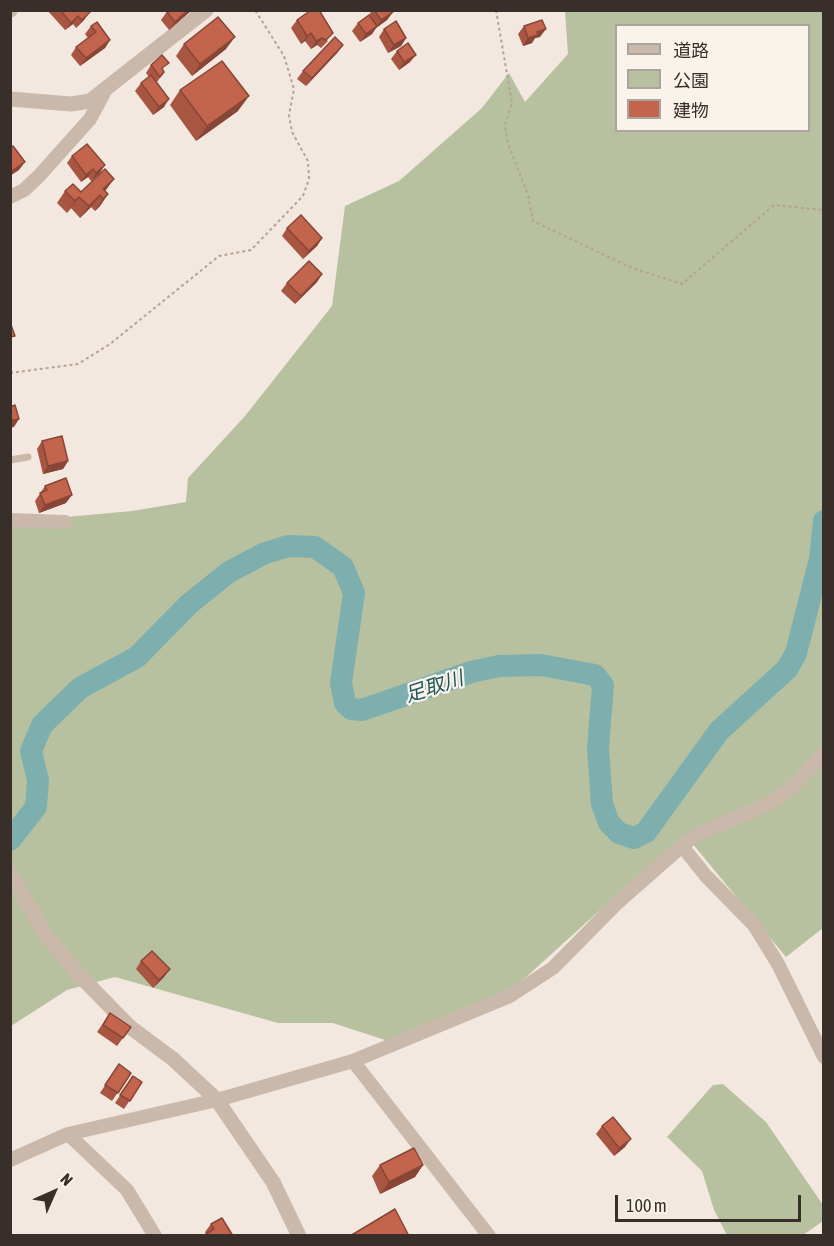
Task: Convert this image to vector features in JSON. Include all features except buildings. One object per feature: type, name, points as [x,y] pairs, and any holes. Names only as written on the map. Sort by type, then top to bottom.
[{"type":"street","points":[[10,99],[72,104],[90,101],[104,93],[206,10]]},
{"type":"street","points":[[10,196],[24,190],[38,177],[90,119],[104,93]]},
{"type":"street","points":[[10,520],[65,522]]},
{"type":"street","points":[[10,1160],[68,1134],[217,1100],[353,1060],[510,996],[553,968],[615,905],[696,835],[769,804],[794,787],[824,753]]},
{"type":"street","points":[[682,846],[706,876],[754,925],[778,964],[824,1056]]},
{"type":"street","points":[[12,874],[43,931],[79,975],[130,1027],[173,1059],[217,1100],[273,1182],[299,1236]]},
{"type":"street","points":[[353,1060],[489,1236]]},
{"type":"street","points":[[68,1134],[127,1191],[155,1236]]},
{"type":"lane","points":[[10,460],[28,457]]},
{"type":"path","points":[[10,373],[78,364],[110,344],[219,256],[251,250],[303,196],[309,179],[309,161],[292,132],[289,115],[294,89],[284,56],[255,10]]},
{"type":"path","points":[[496,10],[512,103],[505,125],[508,144],[528,195],[533,221],[632,268],[682,284],[774,205],[824,210]]},
{"type":"green space","points":[[565,11],[823,11],[823,928],[786,957],[687,837],[619,893],[515,987],[388,1041],[333,1023],[278,1023],[115,977],[67,990],[11,1026],[11,522],[132,511],[186,502],[188,478],[245,416],[332,306],[345,206],[399,181],[482,108],[509,73],[525,102],[568,54]]},
{"type":"green space","points":[[723,1084],[766,1122],[823,1205],[823,1221],[803,1235],[727,1235],[714,1210],[702,1171],[667,1137],[713,1085]]},
{"type":"waterway","name":"足取川","points":[[10,840],[36,807],[38,780],[31,751],[42,725],[80,688],[137,657],[189,604],[229,572],[263,554],[288,546],[315,547],[343,567],[354,593],[341,683],[345,703],[351,709],[362,710],[471,672],[499,666],[541,665],[595,675],[603,685],[598,748],[602,804],[609,823],[619,833],[634,838],[646,832],[719,731],[787,669],[796,653],[820,559],[824,521]]}]
